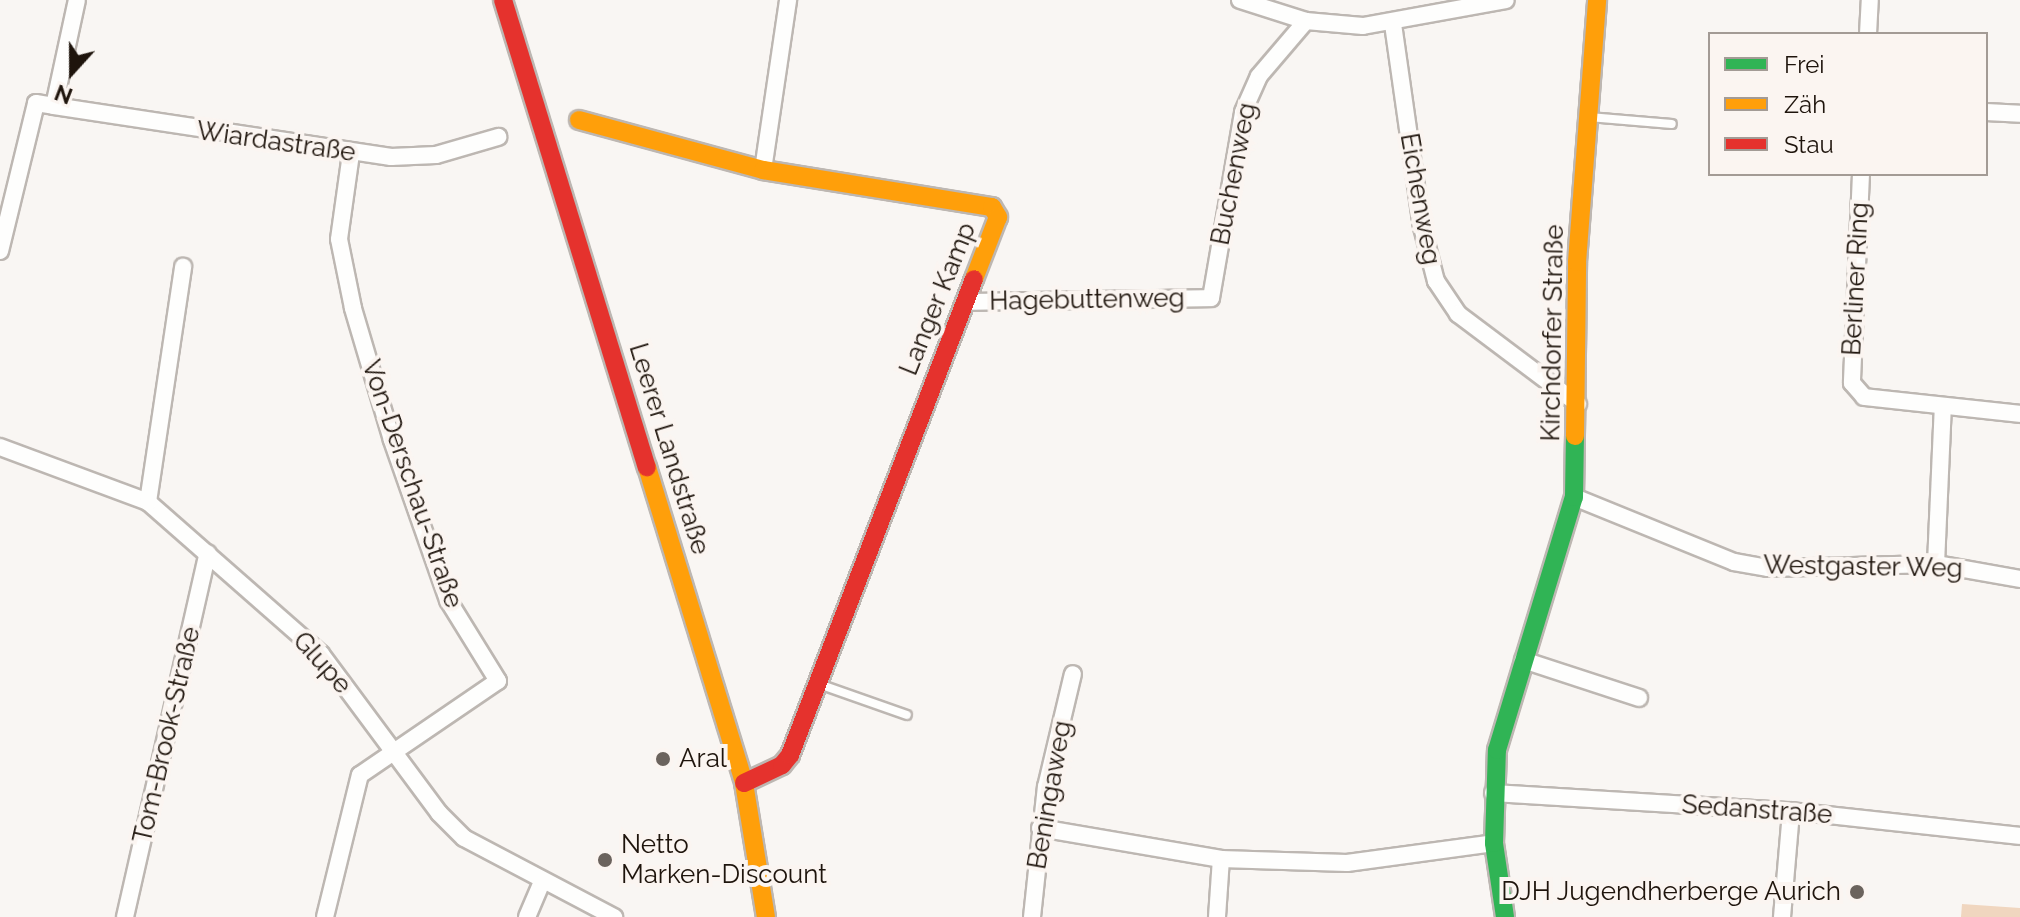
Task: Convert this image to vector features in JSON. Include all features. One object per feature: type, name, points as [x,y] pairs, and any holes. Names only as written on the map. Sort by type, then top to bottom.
[{"type":"street","points":[[0,251],[36,103],[54,106],[77,0]]},
{"type":"street","name":"Leerer Landstraße","points":[[503,0],[744,783],[766,917]]},
{"type":"street","points":[[763,170],[788,0]]},
{"type":"street","points":[[1240,0],[1306,21],[1393,24],[1452,6],[1506,0]]},
{"type":"street","name":"Kirchdorfer Straße","points":[[1505,917],[1494,843],[1493,793],[1497,750],[1574,497],[1578,404],[1577,262],[1597,0]]},
{"type":"street","points":[[1868,32],[1870,0]]},
{"type":"street","name":"Buchenweg","points":[[1211,298],[1243,112],[1259,76],[1306,21]]},
{"type":"street","name":"Eichenweg","points":[[1393,24],[1422,227],[1436,281],[1458,314],[1578,404]]},
{"type":"street","name":"Wiardastraße","points":[[54,106],[351,154],[436,155],[498,137]]},
{"type":"street","points":[[1988,112],[2020,114]]},
{"type":"street","name":"Langer Kamp","points":[[579,120],[763,170],[992,207],[998,217],[790,755],[744,783]]},
{"type":"street","name":"Von-Derschau-Straße","points":[[351,154],[339,239],[353,308],[392,440],[448,600],[498,681],[395,754]]},
{"type":"street","name":"Berliner Ring","points":[[1861,176],[1852,383],[1864,397],[2020,414]]},
{"type":"street","points":[[148,502],[183,267]]},
{"type":"street","name":"Hagebuttenweg","points":[[964,302],[1211,298]]},
{"type":"street","points":[[1936,564],[1943,406]]},
{"type":"street","name":"Glupe","points":[[0,447],[148,502],[321,654],[439,813],[464,838],[542,882],[614,917]]},
{"type":"street","name":"Westgaster Weg","points":[[1574,497],[1734,562],[1768,568],[1936,564],[2020,579]]},
{"type":"street","name":"Tom-Brook-Straße","points":[[125,917],[208,553]]},
{"type":"street","points":[[1523,660],[1639,698]]},
{"type":"street","name":"Beningaweg","points":[[1032,917],[1040,828],[1073,674]]},
{"type":"street","points":[[325,917],[360,775],[395,754]]},
{"type":"street","name":"Sedanstraße","points":[[1493,793],[1791,811],[2020,836]]},
{"type":"street","points":[[1782,917],[1791,811]]},
{"type":"street","points":[[1040,828],[1221,859],[1347,863],[1494,843]]},
{"type":"street","points":[[1217,917],[1221,859]]},
{"type":"street","points":[[527,917],[542,882]]},
{"type":"lane","points":[[1588,117],[1672,124]]},
{"type":"lane","points":[[818,683],[907,715]]},
{"type":"shaded area","points":[[1962,904],[2020,908],[2020,917],[1961,917]]},
{"type":"traffic: fast","points":[[1505,917],[1494,843],[1497,750],[1574,497],[1575,436]]},
{"type":"traffic: slow","points":[[1575,436],[1577,262],[1597,0]]},
{"type":"traffic: slow","points":[[579,120],[763,170],[992,207],[998,217],[974,279]]},
{"type":"traffic: slow","points":[[647,467],[744,783],[766,917]]},
{"type":"traffic: jam","points":[[503,0],[647,467]]},
{"type":"traffic: jam","points":[[744,783],[782,765],[790,755],[974,279]]},
{"type":"place","name":"Aral","points":[[663,759]]},
{"type":"place","name":"Netto Marken-Discount","points":[[605,860]]},
{"type":"place","name":"DJH Jugendherberge Aurich","points":[[1857,892]]}]
